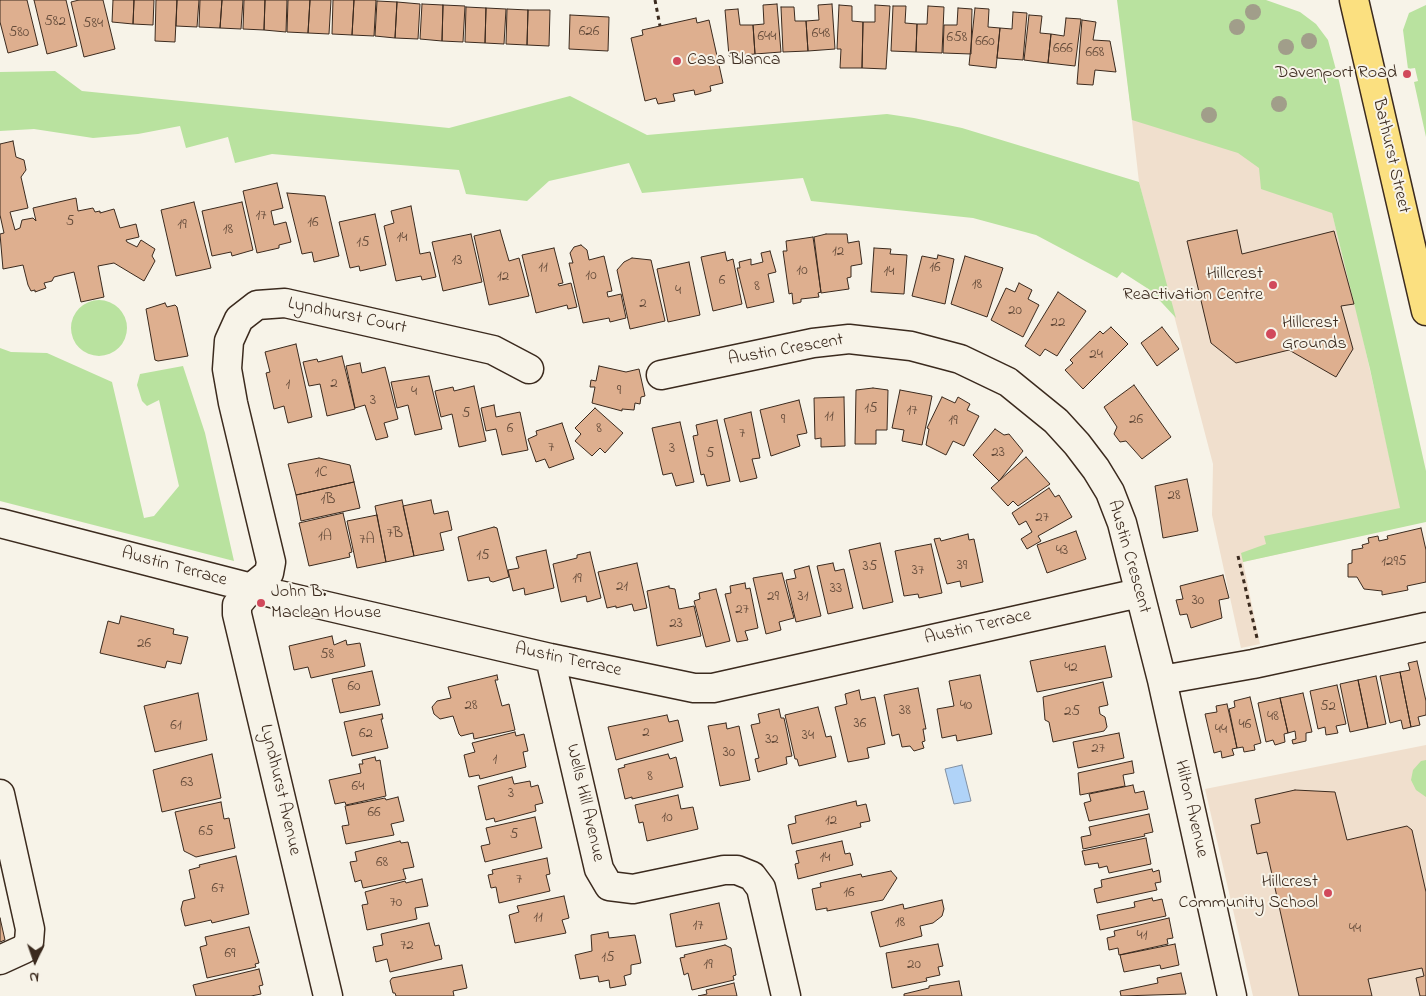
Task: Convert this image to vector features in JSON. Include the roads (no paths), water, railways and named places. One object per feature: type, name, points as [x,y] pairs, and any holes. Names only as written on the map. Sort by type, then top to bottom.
[{"type":"main road","name":"Bathurst Street","points":[[1354,0],[1426,312]]},
{"type":"street","name":"Lyndhurst Court","points":[[251,588],[269,573],[271,562],[227,369],[229,341],[239,319],[245,314],[257,305],[284,302],[305,306],[493,350],[529,369]]},
{"type":"street","name":"Austin Crescent","points":[[660,375],[813,343],[849,339],[911,346],[960,359],[985,369],[1008,382],[1056,421],[1096,469],[1110,492],[1122,522],[1162,680]]},
{"type":"street","name":"Austin Terrace","points":[[0,523],[251,588],[550,658],[694,688],[713,688],[1139,592]]},
{"type":"street","name":"Lyndhurst Avenue","points":[[251,588],[237,605],[238,614],[328,996]]},
{"type":"street","points":[[1162,680],[1253,664],[1426,627]]},
{"type":"street","name":"Wells Hill Avenue","points":[[550,658],[598,869],[609,886],[633,889],[724,870],[737,870],[752,876],[761,888],[786,996]]},
{"type":"street","name":"Hilton Avenue","points":[[1162,680],[1232,996]]},
{"type":"street","points":[[0,794],[30,929],[29,942],[24,949],[0,960]]},
{"type":"water","points":[[962,765],[971,801],[954,804],[945,769]]},
{"type":"place","name":"Casa Blanca","points":[[677,61]]},
{"type":"place","name":"Davenport Road","points":[[1407,74]]},
{"type":"place","name":"Hillcrest Reactivation Centre","points":[[1273,285]]},
{"type":"place","name":"Hillcrest Grounds","points":[[1271,334]]},
{"type":"place","name":"John B. Maclean House","points":[[261,603]]},
{"type":"place","name":"Hillcrest Community School","points":[[1328,893]]}]
